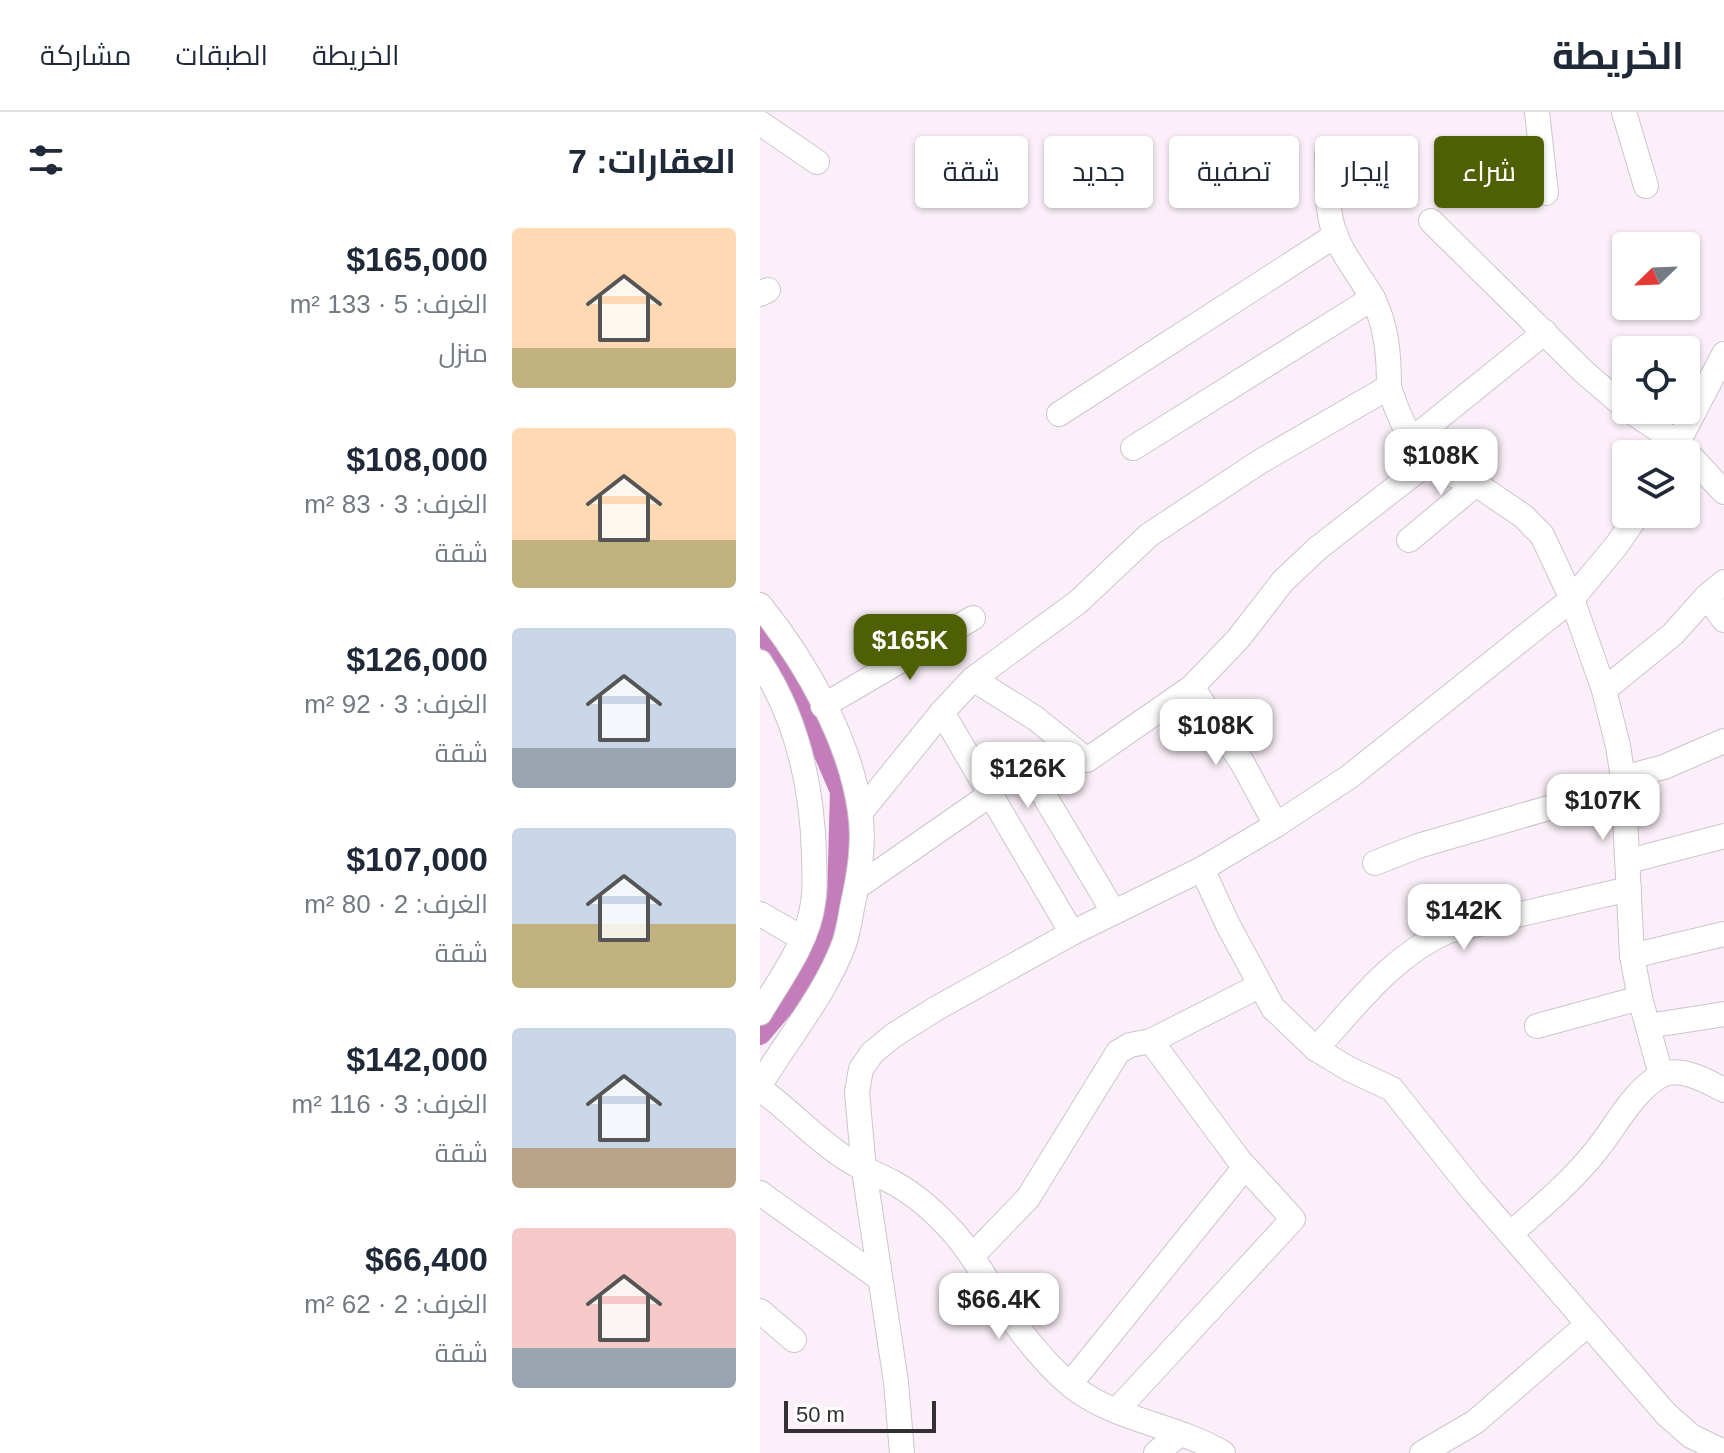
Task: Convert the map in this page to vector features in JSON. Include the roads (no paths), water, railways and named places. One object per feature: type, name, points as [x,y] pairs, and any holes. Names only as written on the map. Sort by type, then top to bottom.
[{"type":"street","points":[[1624,112],[1646,186]]},
{"type":"street","points":[[1542,113],[1546,193]]},
{"type":"street","points":[[760,123],[817,162]]},
{"type":"street","points":[[1330,208],[1343,251],[1373,298],[1381,319],[1388,350],[1389,387],[1410,441],[1426,464],[1476,484],[1523,516],[1542,535],[1572,599],[1612,718],[1623,782],[1632,956],[1661,1075]]},
{"type":"street","points":[[1431,221],[1584,372],[1612,396]]},
{"type":"street","points":[[1059,414],[1336,235]]},
{"type":"street","points":[[1133,448],[1373,298]]},
{"type":"street","points":[[1410,441],[1545,332]]},
{"type":"street","points":[[1679,440],[1724,354]]},
{"type":"street","points":[[861,812],[942,712],[973,679],[1078,602],[1149,535],[1261,461],[1389,387]]},
{"type":"street","points":[[1646,424],[1665,440]]},
{"type":"street","points":[[973,679],[1035,718],[1087,760],[1192,687],[1238,639],[1283,581],[1318,548],[1426,464]]},
{"type":"street","points":[[1700,470],[1724,492]]},
{"type":"street","points":[[1409,540],[1476,484]]},
{"type":"street","points":[[902,1453],[896,1382],[864,1170],[857,1092],[861,1069],[872,1053],[937,1008],[1113,911],[1202,869],[1349,777],[1572,599],[1628,528]]},
{"type":"street","points":[[1604,690],[1673,634],[1716,589]]},
{"type":"street","points":[[1716,589],[1724,620]]},
{"type":"street","points":[[760,605],[787,639],[841,742],[861,812],[862,847],[845,943],[818,997],[760,1087],[828,1146],[864,1170],[898,1185],[931,1210],[972,1256],[1009,1315],[1070,1384],[1086,1397],[1223,1453]]},
{"type":"street","points":[[823,706],[973,618]]},
{"type":"street","points":[[760,662],[792,723],[813,809],[813,905],[802,938],[760,1013]]},
{"type":"street","points":[[1192,687],[1243,764],[1276,825]]},
{"type":"street","points":[[942,712],[1072,933]]},
{"type":"street","points":[[1375,863],[1418,846],[1623,782],[1724,741]]},
{"type":"street","points":[[1023,760],[1113,911]]},
{"type":"street","points":[[857,887],[991,794]]},
{"type":"street","points":[[1629,861],[1724,836]]},
{"type":"street","points":[[1202,869],[1259,986],[1290,1027],[1316,1049],[1392,1089],[1510,1234],[1680,1428],[1724,1452]]},
{"type":"street","points":[[1316,1049],[1391,967],[1429,940],[1448,931],[1629,889]]},
{"type":"street","points":[[760,914],[802,938]]},
{"type":"street","points":[[1632,956],[1724,934]]},
{"type":"street","points":[[972,1256],[1028,1198],[1118,1052],[1130,1045],[1151,1041],[1259,986]]},
{"type":"street","points":[[1537,1026],[1640,998]]},
{"type":"street","points":[[1648,1026],[1724,1014]]},
{"type":"street","points":[[1116,1411],[1293,1219],[1245,1167],[1151,1041]]},
{"type":"street","points":[[1510,1234],[1563,1187],[1596,1151],[1631,1103],[1661,1075],[1684,1074],[1724,1090]]},
{"type":"street","points":[[1070,1384],[1245,1167]]},
{"type":"street","points":[[760,1193],[879,1278]]},
{"type":"street","points":[[760,1311],[794,1340]]},
{"type":"street","points":[[1422,1453],[1475,1422],[1588,1324]]},
{"type":"street","points":[[1156,1453],[1179,1435]]},
{"type":"waterway","points":[[760,630],[784,660],[841,791],[838,899],[803,983],[760,1034]]}]
